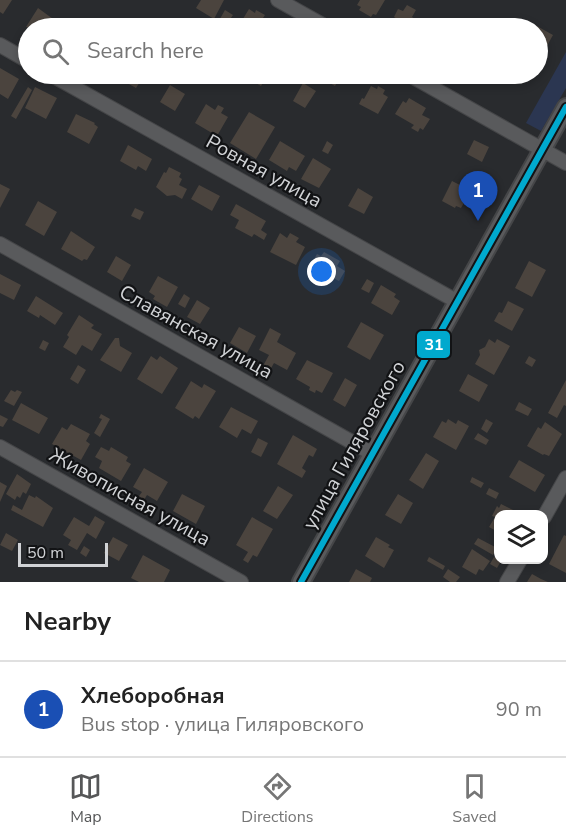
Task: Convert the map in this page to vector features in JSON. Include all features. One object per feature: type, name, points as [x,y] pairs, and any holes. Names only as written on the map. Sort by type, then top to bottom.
[{"type":"street","points":[[278,0],[310,18]]},
{"type":"street","points":[[0,45],[18,55]]},
{"type":"street","name":"Ровная улица","points":[[68,84],[458,302]]},
{"type":"street","points":[[426,84],[566,163]]},
{"type":"street","name":"улица Гиляровского","points":[[301,582],[566,107]]},
{"type":"street","name":"Славянская улица","points":[[0,244],[373,454]]},
{"type":"street","name":"Живописная улица","points":[[0,447],[241,582]]},
{"type":"street","points":[[548,510],[566,478]]},
{"type":"street","points":[[507,582],[518,564]]},
{"type":"shaded area","points":[[566,52],[566,88],[541,131],[526,123]]},
{"type":"building","points":[[0,0],[12,0],[3,14],[0,12]]},
{"type":"building","points":[[201,0],[224,0],[215,18],[196,8]]},
{"type":"building","points":[[360,0],[385,0],[376,15],[373,14],[371,17],[359,10],[361,7],[357,5]]},
{"type":"building","points":[[407,5],[416,10],[412,17],[414,18],[394,17],[398,9],[403,11]]},
{"type":"building","points":[[38,8],[52,18],[32,18]]},
{"type":"building","points":[[249,9],[265,15],[263,18],[244,18]]},
{"type":"building","points":[[225,10],[233,15],[231,18],[220,18]]},
{"type":"building","points":[[548,32],[553,35],[548,44]]},
{"type":"building","points":[[0,68],[18,78],[18,81],[8,99],[0,94]]},
{"type":"building","points":[[302,84],[316,91],[305,108],[293,101]]},
{"type":"building","points":[[170,85],[185,94],[175,111],[160,102]]},
{"type":"building","points":[[371,86],[377,89],[378,86],[385,90],[383,94],[388,97],[378,114],[359,104]]},
{"type":"building","points":[[28,87],[32,90],[16,119],[11,116]]},
{"type":"building","points":[[35,87],[57,98],[46,119],[25,108]]},
{"type":"building","points":[[409,98],[426,108],[422,115],[430,119],[423,130],[420,128],[418,132],[411,128],[414,125],[395,114],[403,101],[406,103]]},
{"type":"building","points":[[206,104],[215,110],[218,105],[224,108],[221,113],[228,117],[217,136],[195,123]]},
{"type":"building","points":[[249,112],[275,127],[256,159],[230,143]]},
{"type":"building","points":[[76,114],[95,123],[98,127],[89,144],[67,132]]},
{"type":"building","points":[[474,140],[489,147],[482,162],[467,154]]},
{"type":"building","points":[[280,141],[305,156],[296,171],[289,167],[287,171],[269,160]]},
{"type":"building","points":[[327,141],[333,145],[328,154],[322,151]]},
{"type":"building","points":[[128,145],[152,159],[146,171],[138,166],[136,170],[120,161]]},
{"type":"building","points":[[313,158],[331,169],[319,188],[301,179]]},
{"type":"building","points":[[169,167],[181,173],[179,177],[182,179],[179,185],[187,189],[182,199],[175,195],[167,196],[156,187]]},
{"type":"building","points":[[452,181],[466,188],[460,199],[465,201],[461,208],[456,206],[455,208],[442,201]]},
{"type":"building","points":[[0,184],[10,189],[0,208]]},
{"type":"building","points":[[199,185],[220,196],[212,211],[191,199]]},
{"type":"building","points":[[358,188],[373,197],[364,214],[348,206]]},
{"type":"building","points":[[38,201],[57,212],[44,236],[25,225]]},
{"type":"building","points":[[236,204],[266,221],[261,230],[267,234],[264,240],[254,234],[252,237],[235,228],[239,220],[230,215]]},
{"type":"building","points":[[135,208],[144,212],[140,220],[131,216]]},
{"type":"building","points":[[71,231],[95,247],[87,260],[82,261],[61,249]]},
{"type":"building","points":[[280,233],[287,238],[290,233],[299,238],[296,242],[305,247],[296,265],[270,252]]},
{"type":"building","points":[[324,252],[340,261],[337,266],[345,271],[339,281],[309,268],[317,254],[321,256]]},
{"type":"building","points":[[116,256],[131,265],[122,281],[107,272]]},
{"type":"building","points":[[529,261],[546,270],[532,297],[515,288]]},
{"type":"building","points":[[0,274],[21,285],[14,300],[0,293]]},
{"type":"building","points":[[158,276],[178,287],[167,307],[153,299],[155,296],[149,292]]},
{"type":"building","points":[[367,279],[374,283],[369,293],[361,289]]},
{"type":"building","points":[[381,285],[396,294],[394,297],[400,301],[392,315],[371,303]]},
{"type":"building","points":[[184,294],[190,298],[185,308],[178,304]]},
{"type":"building","points":[[36,296],[63,313],[55,325],[40,315],[39,318],[27,311]]},
{"type":"building","points":[[197,300],[210,308],[200,324],[187,317]]},
{"type":"building","points":[[508,301],[524,309],[512,331],[494,321],[499,312],[502,313]]},
{"type":"building","points":[[79,315],[94,325],[91,328],[102,334],[92,351],[82,345],[76,355],[63,347]]},
{"type":"building","points":[[361,322],[384,335],[370,360],[347,347]]},
{"type":"building","points":[[239,327],[256,336],[247,353],[230,343]]},
{"type":"building","points":[[270,328],[281,334],[277,342],[296,353],[287,370],[274,363],[270,370],[263,366],[269,355],[259,350]]},
{"type":"building","points":[[115,338],[119,338],[120,346],[132,353],[121,372],[100,360]]},
{"type":"building","points":[[489,339],[495,343],[497,339],[510,346],[494,375],[475,364],[480,355],[479,350],[485,347]]},
{"type":"building","points":[[43,340],[49,343],[45,351],[39,348]]},
{"type":"building","points":[[151,356],[157,360],[160,356],[178,368],[162,394],[137,379]]},
{"type":"building","points":[[529,356],[536,360],[532,367],[525,363]]},
{"type":"building","points":[[307,360],[333,373],[322,393],[309,390],[310,387],[296,379]]},
{"type":"building","points":[[78,365],[86,370],[78,384],[70,379]]},
{"type":"building","points":[[468,374],[488,385],[479,402],[459,391]]},
{"type":"building","points":[[345,378],[357,385],[345,407],[333,400]]},
{"type":"building","points":[[566,380],[566,406],[564,405],[557,418],[548,413]]},
{"type":"building","points":[[191,381],[202,388],[204,384],[216,391],[199,419],[195,416],[193,419],[175,408]]},
{"type":"building","points":[[11,390],[22,392],[14,406],[4,401]]},
{"type":"building","points":[[519,402],[532,409],[528,416],[515,410]]},
{"type":"building","points":[[21,403],[48,418],[39,434],[12,420]]},
{"type":"building","points":[[231,407],[258,421],[251,434],[242,429],[237,438],[219,427]]},
{"type":"building","points":[[101,414],[110,419],[100,437],[94,433],[102,419],[99,418]]},
{"type":"building","points":[[0,415],[8,419],[3,427],[0,426]]},
{"type":"building","points":[[448,419],[456,424],[458,420],[469,426],[456,450],[433,437],[442,421],[446,423]]},
{"type":"building","points":[[486,419],[493,423],[487,433],[481,429]]},
{"type":"building","points":[[545,422],[562,434],[549,456],[527,446],[538,427],[541,429]]},
{"type":"building","points":[[71,424],[90,434],[86,441],[90,444],[81,460],[52,444],[62,427],[67,430]]},
{"type":"building","points":[[478,433],[489,440],[486,445],[474,439]]},
{"type":"building","points":[[293,435],[317,449],[313,457],[309,455],[302,468],[306,471],[302,478],[277,464]]},
{"type":"building","points":[[258,438],[268,443],[261,457],[251,452]]},
{"type":"building","points":[[101,447],[109,451],[111,447],[128,457],[126,461],[131,464],[121,481],[99,468],[102,461],[95,457]]},
{"type":"building","points":[[426,453],[439,461],[423,489],[409,480]]},
{"type":"building","points":[[519,460],[545,475],[535,492],[509,477]]},
{"type":"building","points":[[144,468],[168,482],[157,501],[147,495],[144,500],[139,496],[142,492],[133,487]]},
{"type":"building","points":[[17,474],[31,484],[26,494],[23,492],[20,498],[17,496],[15,500],[6,494]]},
{"type":"building","points":[[472,477],[484,483],[481,488],[470,482]]},
{"type":"building","points":[[0,482],[7,486],[0,502]]},
{"type":"building","points":[[278,486],[293,495],[277,519],[263,511]]},
{"type":"building","points":[[489,488],[499,493],[496,499],[486,494]]},
{"type":"building","points":[[182,494],[205,506],[196,524],[173,511]]},
{"type":"building","points":[[398,494],[413,503],[401,524],[385,515]]},
{"type":"building","points":[[29,495],[35,498],[36,496],[53,508],[43,527],[11,510],[13,505],[22,510]]},
{"type":"building","points":[[501,504],[513,510],[495,510],[497,506],[499,508]]},
{"type":"building","points":[[95,516],[105,522],[96,539],[87,533],[77,550],[68,545],[71,540],[63,535],[74,517],[89,526]]},
{"type":"building","points":[[252,517],[273,529],[257,557],[253,555],[248,563],[243,560],[248,552],[236,545]]},
{"type":"building","points":[[494,519],[494,530],[489,527]]},
{"type":"building","points":[[6,533],[18,540],[12,551],[0,545]]},
{"type":"building","points":[[564,535],[566,536],[566,573],[549,564]]},
{"type":"building","points":[[113,537],[128,545],[119,561],[104,553]]},
{"type":"building","points":[[376,537],[394,550],[384,568],[365,556]]},
{"type":"building","points":[[478,538],[494,546],[494,553],[493,555],[474,544]]},
{"type":"building","points":[[84,546],[90,550],[86,557],[80,553]]},
{"type":"building","points":[[472,549],[490,561],[483,571],[479,569],[476,575],[462,567]]},
{"type":"building","points":[[143,555],[170,570],[164,582],[139,582],[131,578]]},
{"type":"building","points":[[429,557],[445,566],[443,570],[427,561]]},
{"type":"building","points":[[494,557],[494,564],[499,564],[497,568],[490,564]]},
{"type":"building","points":[[356,569],[372,578],[370,582],[349,582]]},
{"type":"building","points":[[448,569],[460,577],[456,582],[450,582],[443,577]]},
{"type":"building","points":[[532,574],[541,579],[548,582],[527,582]]},
{"type":"transit line","name":"31","points":[[301,582],[566,107]]},
{"type":"place","name":"Хлеборобная","points":[[478,221]]}]
